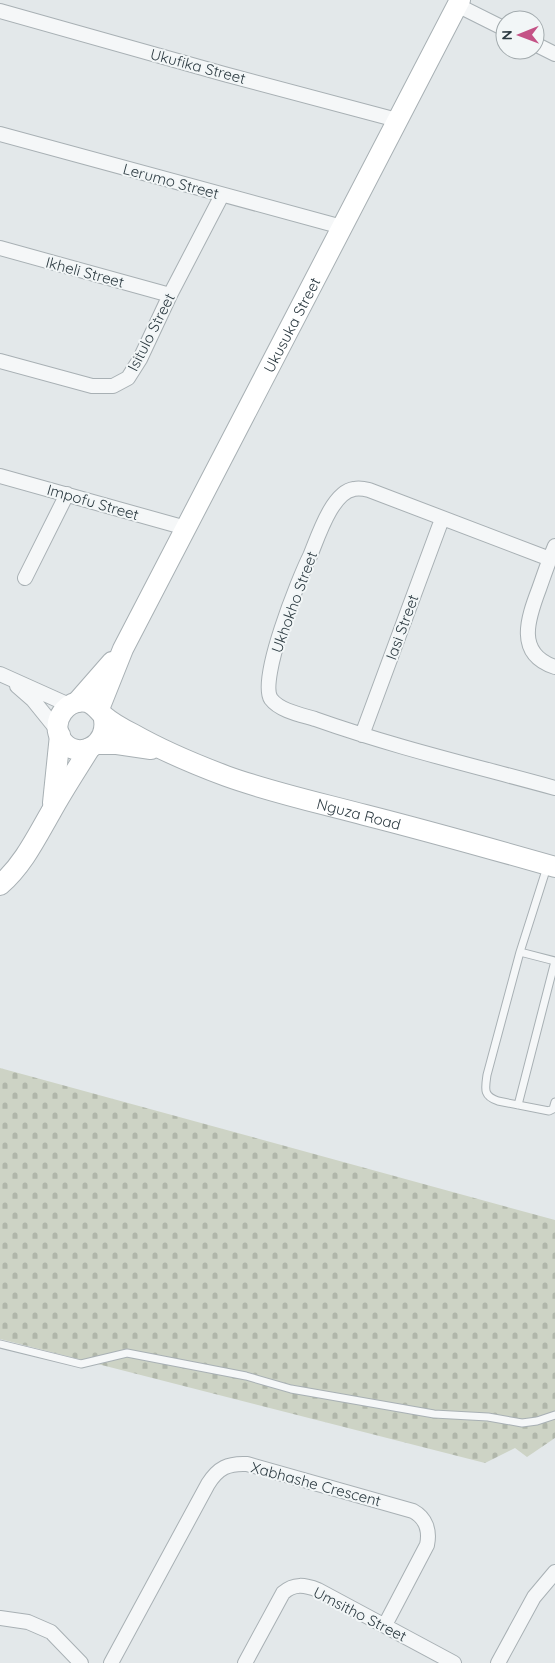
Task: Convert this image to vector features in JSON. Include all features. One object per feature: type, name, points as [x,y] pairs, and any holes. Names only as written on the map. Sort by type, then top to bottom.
[{"type":"street","points":[[458,2],[495,23]]},
{"type":"street","name":"Ukusuka Street","points":[[101,712],[123,649],[458,2]]},
{"type":"street","name":"Ukufika Street","points":[[0,11],[224,74],[398,120]]},
{"type":"street","name":"Lerumo Street","points":[[0,134],[342,227]]},
{"type":"street","name":"Isitulo Street","points":[[0,361],[92,386],[113,386],[128,378],[140,360],[170,295],[222,195]]},
{"type":"street","name":"Ikheli Street","points":[[0,248],[170,295]]},
{"type":"street","name":"Impofu Street","points":[[0,476],[186,528]]},
{"type":"street","name":"Ukhokho Street","points":[[552,552],[442,519],[369,490],[354,489],[342,494],[333,505],[303,569],[284,620],[274,654],[268,686],[271,698],[279,706],[362,735],[555,788]]},
{"type":"street","points":[[25,578],[68,494]]},
{"type":"street","name":"Iasi Street","points":[[362,735],[442,519]]},
{"type":"street","points":[[552,552],[529,616],[528,636],[532,650],[545,664],[555,667]]},
{"type":"street","name":"Ukusuka Street","points":[[73,703],[123,649]]},
{"type":"street","points":[[0,885],[7,879],[33,845],[52,810],[93,746],[102,738],[105,730],[105,723],[101,712],[92,704],[85,702],[73,703],[4,675]]},
{"type":"street","points":[[4,675],[33,700],[67,745],[82,750],[93,746]]},
{"type":"street","points":[[52,810],[60,716],[73,703]]},
{"type":"street","name":"Nguza Road","points":[[101,712],[121,728],[165,752],[228,777],[551,866]]},
{"type":"street","name":"Nguza Road","points":[[93,746],[126,746],[165,752]]},
{"type":"street","name":"Xabhashe Crescent","points":[[111,1663],[208,1484],[218,1471],[229,1465],[236,1464],[247,1464],[413,1511],[420,1515],[428,1532],[427,1545],[385,1625]]},
{"type":"street","points":[[498,1663],[534,1597],[555,1572]]},
{"type":"street","name":"Umsitho Street","points":[[245,1663],[283,1593],[296,1586],[318,1590],[454,1663]]},
{"type":"street","points":[[0,1618],[28,1622],[51,1632],[81,1663]]},
{"type":"lane","points":[[551,866],[520,952],[485,1087],[491,1098],[518,1105],[549,1111],[553,1109],[555,1102]]},
{"type":"lane","points":[[518,1105],[555,961],[520,952]]},
{"type":"lane","points":[[0,1344],[82,1364],[127,1353],[246,1376],[291,1390],[434,1414],[488,1417],[522,1423],[537,1421],[555,1415]]},
{"type":"green space","points":[[0,1068],[555,1220],[555,1438],[527,1457],[515,1448],[485,1463],[0,1339]]}]
